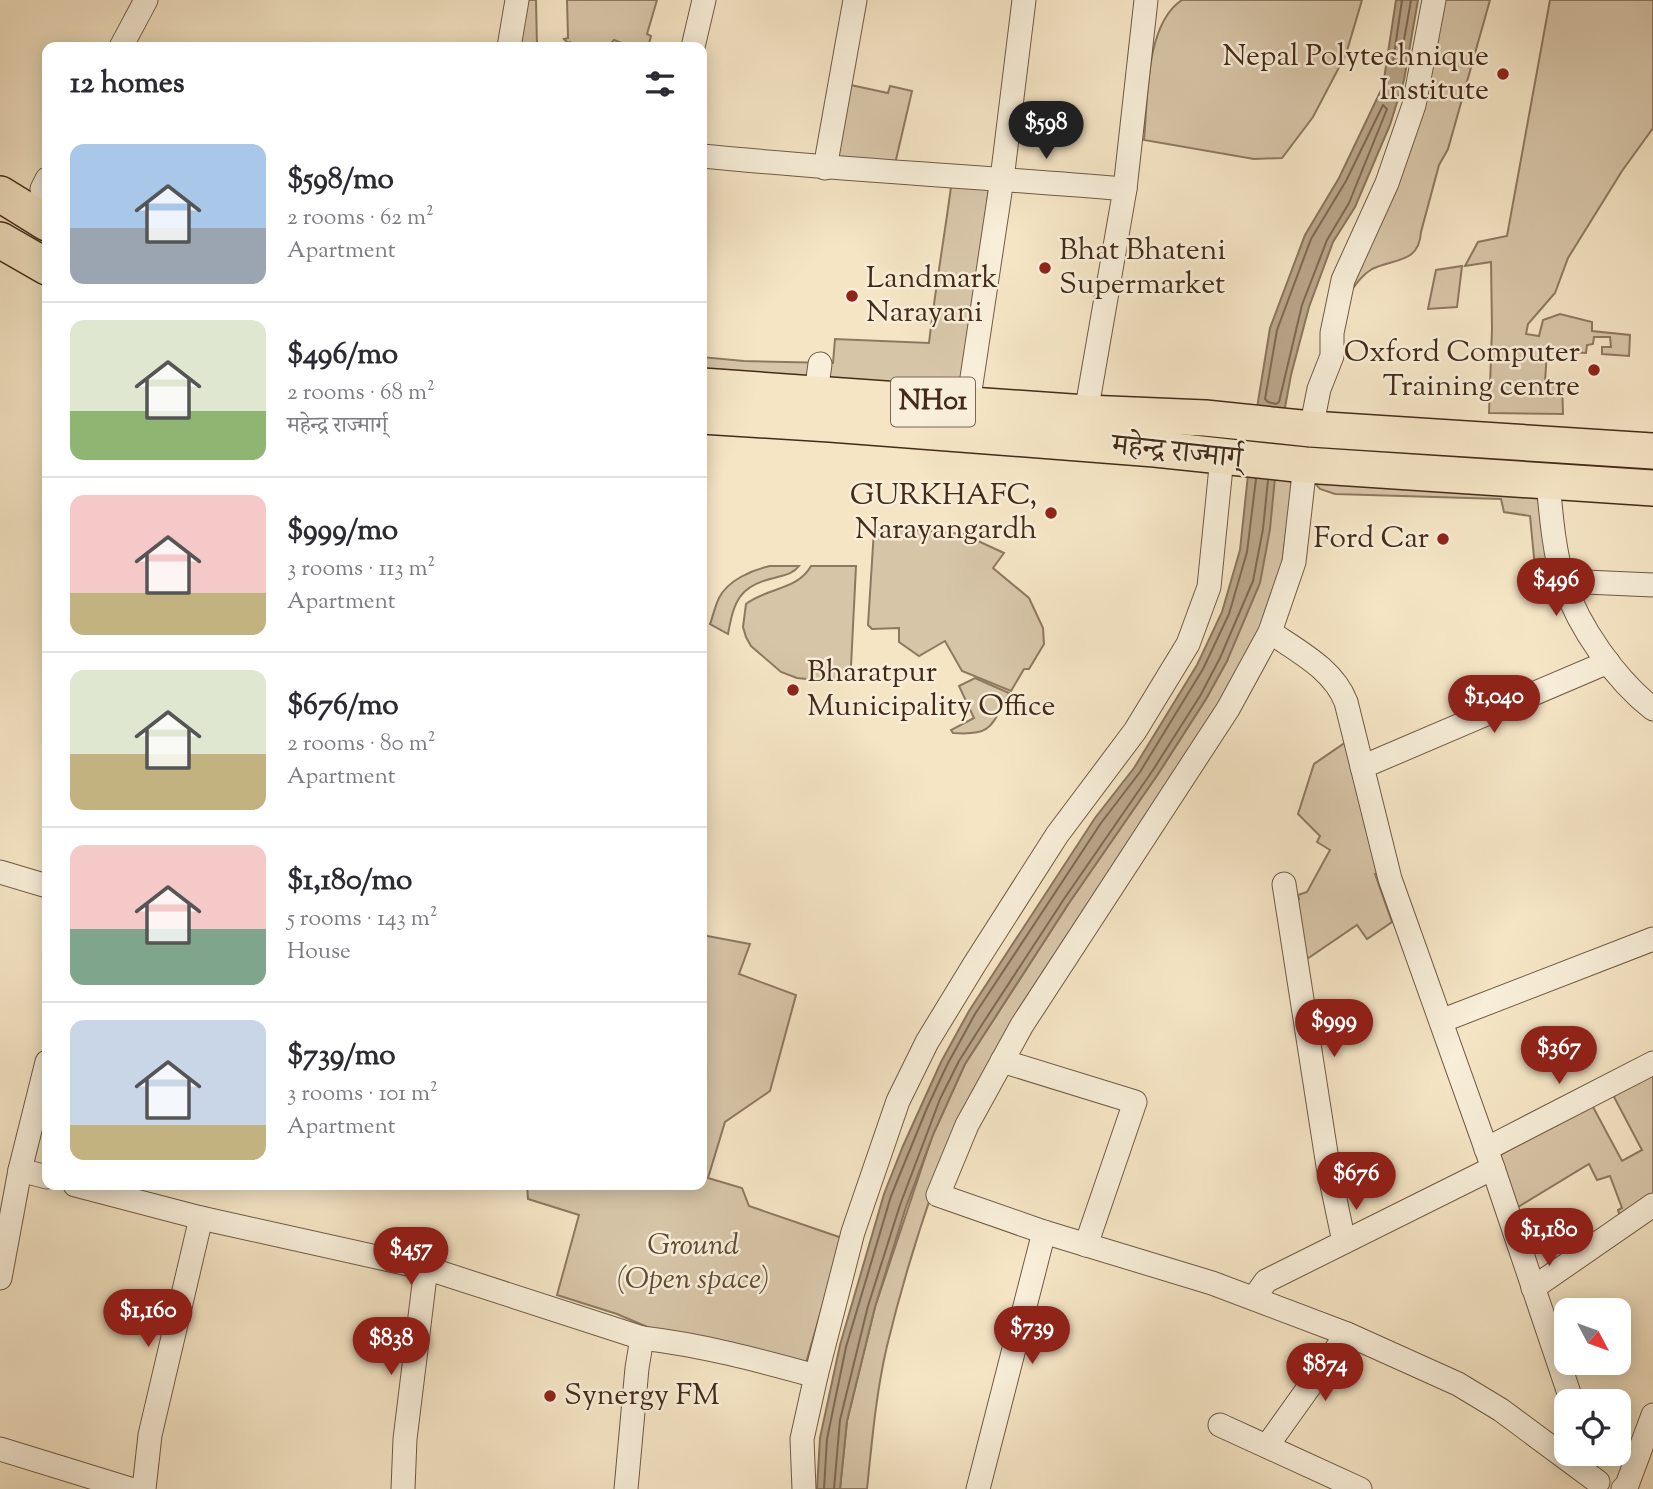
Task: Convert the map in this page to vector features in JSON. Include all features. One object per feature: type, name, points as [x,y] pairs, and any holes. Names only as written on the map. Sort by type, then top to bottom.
[{"type":"highway","points":[[0,194],[42,197]]},
{"type":"highway","points":[[0,240],[42,264]]},
{"type":"highway","name":"महेन्द्र राज्मार्ग्","points":[[707,386],[818,379],[968,404],[1653,452]]},
{"type":"highway","name":"महेन्द्र राज्मार्ग्","points":[[707,416],[1155,449],[1297,465],[1653,488]]},
{"type":"street","points":[[124,42],[146,0]]},
{"type":"street","points":[[510,42],[517,0]]},
{"type":"street","points":[[694,42],[704,0]]},
{"type":"street","points":[[825,168],[855,0]]},
{"type":"street","points":[[968,404],[1002,179],[1024,0]]},
{"type":"street","points":[[1086,413],[1125,190],[1146,0]]},
{"type":"street","points":[[1303,428],[1332,356],[1332,332],[1343,280],[1387,183],[1408,125],[1421,76],[1434,0]]},
{"type":"street","points":[[707,156],[1125,190]]},
{"type":"street","points":[[804,1489],[802,1439],[816,1376],[853,1232],[898,1101],[927,1042],[1057,835],[1135,731],[1188,644],[1209,587],[1228,458]]},
{"type":"street","points":[[1297,465],[1294,562],[1270,632],[1228,709],[1022,1025],[967,1125],[938,1195],[1044,1232],[1254,1298],[1347,1334],[1458,1384],[1501,1410],[1599,1485]]},
{"type":"street","points":[[1548,482],[1563,581],[1589,635],[1608,662],[1653,709]]},
{"type":"street","points":[[1563,581],[1653,585]]},
{"type":"street","points":[[1270,632],[1330,674],[1340,687],[1346,702],[1390,879],[1568,1389]]},
{"type":"street","points":[[1362,767],[1608,662]]},
{"type":"street","points":[[0,872],[42,885]]},
{"type":"street","points":[[1284,884],[1328,1166],[1345,1242]]},
{"type":"street","points":[[1441,1021],[1653,939]]},
{"type":"street","points":[[1002,1061],[1135,1102],[1086,1245]]},
{"type":"street","points":[[1254,1298],[1266,1281],[1345,1242],[1653,1063]]},
{"type":"street","points":[[0,1278],[20,1170],[42,1082]]},
{"type":"street","points":[[20,1170],[42,1176]]},
{"type":"street","points":[[95,1190],[426,1268],[642,1338],[736,1354],[816,1376]]},
{"type":"street","points":[[1533,1288],[1653,1205]]},
{"type":"street","points":[[144,1489],[150,1435],[201,1217]]},
{"type":"street","points":[[978,1489],[1044,1232]]},
{"type":"street","points":[[403,1489],[405,1439],[426,1268]]},
{"type":"street","points":[[1267,1446],[1347,1334]]},
{"type":"street","points":[[626,1489],[642,1338]]},
{"type":"street","points":[[1623,1489],[1653,1415]]},
{"type":"street","points":[[1220,1425],[1360,1489]]},
{"type":"street","points":[[0,1449],[130,1489]]},
{"type":"street","points":[[1593,1466],[1599,1485]]},
{"type":"green space","points":[[526,0],[536,0],[537,42],[520,42]]},
{"type":"green space","points":[[567,0],[657,0],[647,34],[651,36],[649,42],[567,42],[564,39],[568,38]]},
{"type":"green space","points":[[1182,0],[1362,0],[1346,54],[1313,117],[1282,158],[1254,159],[1144,140],[1148,84],[1155,44],[1170,11]]},
{"type":"green space","points":[[1439,0],[1490,0],[1448,149],[1439,165],[1416,250],[1404,258],[1372,269],[1349,294]]},
{"type":"green space","points":[[1550,0],[1653,0],[1653,128],[1622,171],[1568,258],[1555,293],[1528,324],[1526,334],[1539,336],[1543,320],[1560,314],[1592,322],[1592,331],[1630,335],[1629,356],[1602,354],[1602,347],[1611,347],[1610,337],[1594,337],[1593,344],[1587,345],[1586,353],[1547,351],[1545,382],[1562,384],[1563,414],[1489,413],[1491,262],[1465,266],[1478,242],[1507,236]]},
{"type":"green space","points":[[846,84],[888,93],[890,86],[912,91],[895,164],[842,161],[834,154]]},
{"type":"green space","points":[[951,187],[989,187],[964,394],[707,377],[707,357],[833,363],[835,339],[929,343]]},
{"type":"green space","points":[[1462,266],[1457,307],[1428,309],[1436,270]]},
{"type":"green space","points":[[1277,453],[1295,463],[1279,589],[1221,707],[934,1187],[897,1306],[883,1364],[867,1489],[840,1489],[847,1421],[875,1307],[933,1134],[965,1064],[1069,903],[1158,774],[1227,661]]},
{"type":"green space","points":[[1312,480],[1537,493],[1550,569],[1536,578],[1530,516],[1504,512],[1501,499],[1335,494],[1320,489]]},
{"type":"green space","points":[[905,529],[963,534],[1004,553],[993,568],[1029,598],[1043,628],[1044,644],[1011,691],[962,671],[945,641],[919,656],[899,642],[899,628],[872,629],[868,625],[874,530]]},
{"type":"green space","points":[[770,566],[799,566],[791,573],[762,581],[746,591],[736,604],[728,634],[710,624],[719,598],[728,586],[748,573]]},
{"type":"green space","points":[[811,566],[856,566],[851,666],[847,674],[835,682],[797,678],[781,672],[751,646],[743,627],[746,604],[798,580]]},
{"type":"green space","points":[[975,678],[1009,693],[994,721],[984,730],[976,733],[953,733],[951,730],[974,718],[959,686]]},
{"type":"green space","points":[[1349,740],[1382,872],[1375,874],[1392,922],[1367,939],[1357,925],[1304,961],[1294,901],[1299,899],[1298,895],[1307,892],[1330,850],[1317,842],[1320,836],[1298,814],[1314,764]]},
{"type":"green space","name":"Ground (Open space)","points":[[707,936],[750,944],[739,974],[796,995],[770,1091],[725,1122],[708,1178],[742,1188],[749,1206],[842,1238],[806,1363],[652,1329],[617,1314],[557,1295],[579,1215],[528,1199],[527,1190],[707,1190]]},
{"type":"green space","points":[[1653,1073],[1653,1200],[1620,1217],[1618,1210],[1622,1208],[1610,1176],[1597,1180],[1589,1164],[1518,1207],[1500,1155],[1592,1105],[1622,1161],[1642,1150],[1613,1095]]},
{"type":"water","points":[[1396,0],[1418,0],[1404,80],[1390,125],[1355,207],[1333,242],[1309,307],[1284,413],[1257,408],[1270,328],[1305,235],[1339,178],[1383,86]]},
{"type":"water","points":[[1250,456],[1277,457],[1270,529],[1260,583],[1227,661],[1206,699],[965,1064],[933,1135],[906,1207],[875,1307],[847,1421],[840,1489],[817,1489],[820,1438],[840,1345],[884,1194],[903,1146],[941,1062],[969,1011],[1095,818],[1134,768],[1197,665],[1222,612],[1240,550]]},
{"type":"place","name":"Nepal Polytechnique Institute","points":[[1503,74]]},
{"type":"place","name":"Bhat Bhateni Supermarket","points":[[1045,268]]},
{"type":"place","name":"Landmark Narayani","points":[[852,296]]},
{"type":"place","name":"Oxford Computer Training centre","points":[[1594,370]]},
{"type":"place","name":"GURKHAFC, Narayangardh","points":[[1051,513]]},
{"type":"place","name":"Ford Car","points":[[1443,539]]},
{"type":"place","name":"Bharatpur Municipality Office","points":[[793,690]]},
{"type":"place","name":"Synergy FM","points":[[550,1396]]}]
